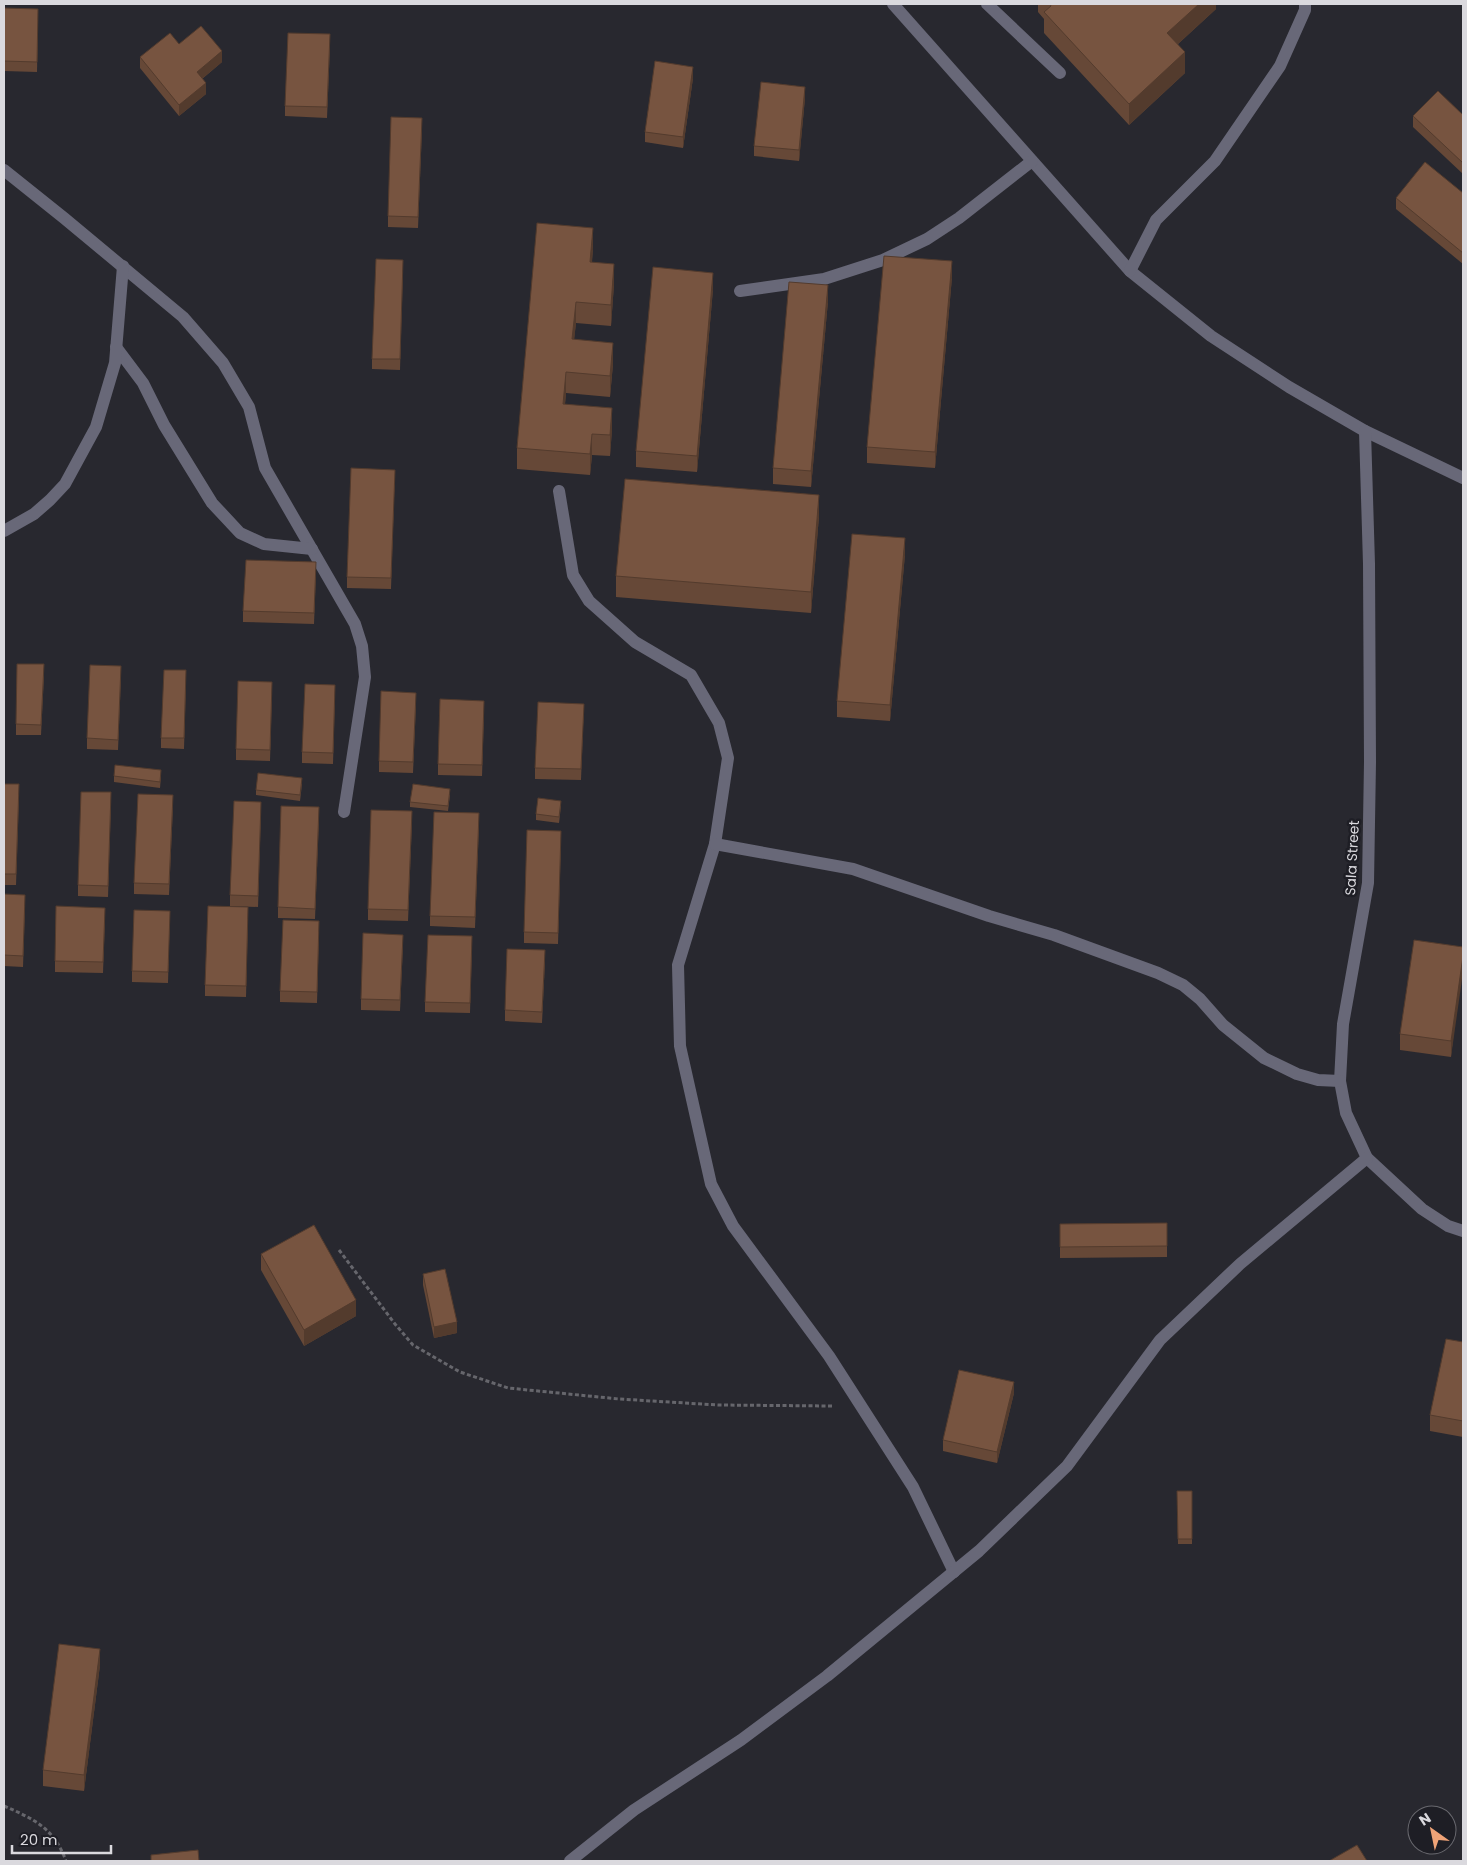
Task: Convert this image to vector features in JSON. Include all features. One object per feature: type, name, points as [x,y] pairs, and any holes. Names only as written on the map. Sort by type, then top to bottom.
[{"type":"street","points":[[893,4],[1130,271],[1211,336],[1289,387],[1365,431],[1463,478]]},
{"type":"street","points":[[988,4],[1060,73]]},
{"type":"street","points":[[1130,271],[1156,220],[1215,161],[1280,66],[1305,10],[1305,4]]},
{"type":"street","points":[[740,291],[824,279],[883,260],[927,239],[960,218],[1032,161]]},
{"type":"street","points":[[4,170],[183,317],[223,363],[249,407],[265,468],[356,624],[362,646],[365,678],[344,812]]},
{"type":"street","points":[[4,531],[34,514],[50,500],[64,484],[96,427],[115,363],[123,266]]},
{"type":"street","points":[[116,347],[143,383],[169,433],[212,503],[240,533],[264,544],[312,549]]},
{"type":"street","name":"Sala Street","points":[[1365,431],[1369,564],[1370,762],[1368,883],[1343,1024],[1340,1081],[1346,1113],[1367,1158],[1422,1209],[1448,1226],[1463,1231]]},
{"type":"street","points":[[559,491],[573,575],[590,600],[635,642],[691,675],[719,723],[728,758],[715,844],[678,965],[680,1046],[710,1184],[733,1226],[829,1356],[913,1487],[954,1572]]},
{"type":"street","points":[[715,844],[853,869],[989,916],[1054,935],[1158,973],[1183,985],[1223,1025],[1264,1058],[1297,1074],[1318,1080],[1340,1081]]},
{"type":"street","points":[[570,1861],[634,1810],[757,1729],[827,1676],[979,1551],[1067,1466],[1160,1340],[1240,1264],[1367,1158]]},
{"type":"path","points":[[340,1250],[413,1345],[460,1372],[508,1388],[619,1399],[718,1405],[862,1407]]},
{"type":"path","points":[[4,1806],[32,1818],[50,1834],[66,1861]]},
{"type":"building","points":[[1050,4],[1199,4],[1167,33],[1185,52],[1129,104],[1044,12],[1051,6]]},
{"type":"building","points":[[4,8],[38,9],[37,62],[4,61]]},
{"type":"building","points":[[201,26],[222,51],[197,72],[206,83],[179,105],[140,57],[170,33],[179,44]]},
{"type":"building","points":[[288,33],[330,34],[327,107],[285,106]]},
{"type":"building","points":[[655,61],[693,67],[683,137],[645,132]]},
{"type":"building","points":[[761,82],[805,87],[799,150],[754,146]]},
{"type":"building","points":[[1438,91],[1463,115],[1463,163],[1413,116]]},
{"type":"building","points":[[391,117],[422,118],[418,217],[388,216]]},
{"type":"building","points":[[1425,162],[1463,193],[1463,253],[1396,198]]},
{"type":"building","points":[[537,223],[593,228],[590,262],[614,264],[611,305],[576,302],[572,339],[613,343],[610,376],[566,372],[563,404],[612,408],[610,435],[592,434],[590,454],[517,448]]},
{"type":"building","points":[[884,256],[952,261],[935,452],[867,447]]},
{"type":"building","points":[[376,259],[403,260],[400,359],[372,359]]},
{"type":"building","points":[[653,267],[713,273],[697,456],[636,451]]},
{"type":"building","points":[[789,282],[828,285],[811,471],[773,468]]},
{"type":"building","points":[[351,468],[395,470],[391,578],[347,577]]},
{"type":"building","points":[[625,479],[819,495],[811,592],[616,576]]},
{"type":"building","points":[[852,534],[905,538],[890,705],[837,701]]},
{"type":"building","points":[[246,560],[316,562],[314,613],[243,611]]},
{"type":"building","points":[[17,664],[44,664],[41,725],[16,724]]},
{"type":"building","points":[[90,665],[121,666],[118,740],[87,738]]},
{"type":"building","points":[[164,670],[186,670],[184,738],[161,738]]},
{"type":"building","points":[[238,681],[272,682],[270,750],[236,749]]},
{"type":"building","points":[[305,684],[335,685],[333,753],[302,752]]},
{"type":"building","points":[[381,691],[416,693],[413,762],[379,761]]},
{"type":"building","points":[[440,699],[484,701],[482,765],[438,764]]},
{"type":"building","points":[[538,702],[584,704],[581,769],[535,768]]},
{"type":"building","points":[[115,765],[161,770],[160,782],[114,776]]},
{"type":"building","points":[[258,773],[302,778],[300,795],[256,790]]},
{"type":"building","points":[[4,784],[19,784],[16,874],[4,874]]},
{"type":"building","points":[[413,784],[450,789],[448,806],[410,802]]},
{"type":"building","points":[[81,792],[111,792],[108,886],[78,885]]},
{"type":"building","points":[[138,794],[173,795],[169,884],[134,883]]},
{"type":"building","points":[[538,798],[561,801],[559,817],[536,814]]},
{"type":"building","points":[[234,801],[261,802],[258,896],[230,895]]},
{"type":"building","points":[[281,806],[319,807],[315,909],[278,907]]},
{"type":"building","points":[[371,810],[412,811],[408,910],[368,909]]},
{"type":"building","points":[[434,812],[479,813],[475,917],[430,916]]},
{"type":"building","points":[[527,830],[561,831],[558,933],[524,932]]},
{"type":"building","points":[[4,894],[25,895],[23,956],[4,955]]},
{"type":"building","points":[[56,906],[105,908],[103,962],[55,961]]},
{"type":"building","points":[[208,906],[248,907],[246,986],[205,985]]},
{"type":"building","points":[[134,910],[170,911],[168,972],[132,971]]},
{"type":"building","points":[[283,920],[319,921],[317,992],[280,991]]},
{"type":"building","points":[[363,933],[403,935],[400,1000],[361,999]]},
{"type":"building","points":[[428,935],[472,936],[470,1003],[425,1002]]},
{"type":"building","points":[[1414,940],[1463,947],[1451,1041],[1400,1034]]},
{"type":"building","points":[[507,949],[545,950],[542,1012],[505,1010]]},
{"type":"building","points":[[1167,1223],[1167,1246],[1060,1247],[1060,1224]]},
{"type":"building","points":[[314,1225],[356,1300],[304,1330],[261,1254]]},
{"type":"building","points":[[445,1269],[457,1322],[434,1327],[423,1274]]},
{"type":"building","points":[[1446,1339],[1463,1342],[1463,1421],[1430,1415]]},
{"type":"building","points":[[959,1370],[1014,1382],[997,1452],[943,1440]]},
{"type":"building","points":[[1177,1491],[1192,1491],[1192,1539],[1178,1539]]},
{"type":"building","points":[[59,1644],[100,1649],[84,1775],[43,1770]]},
{"type":"building","points":[[1357,1845],[1367,1861],[1329,1861]]},
{"type":"building","points":[[198,1850],[199,1861],[151,1861],[151,1855]]}]
